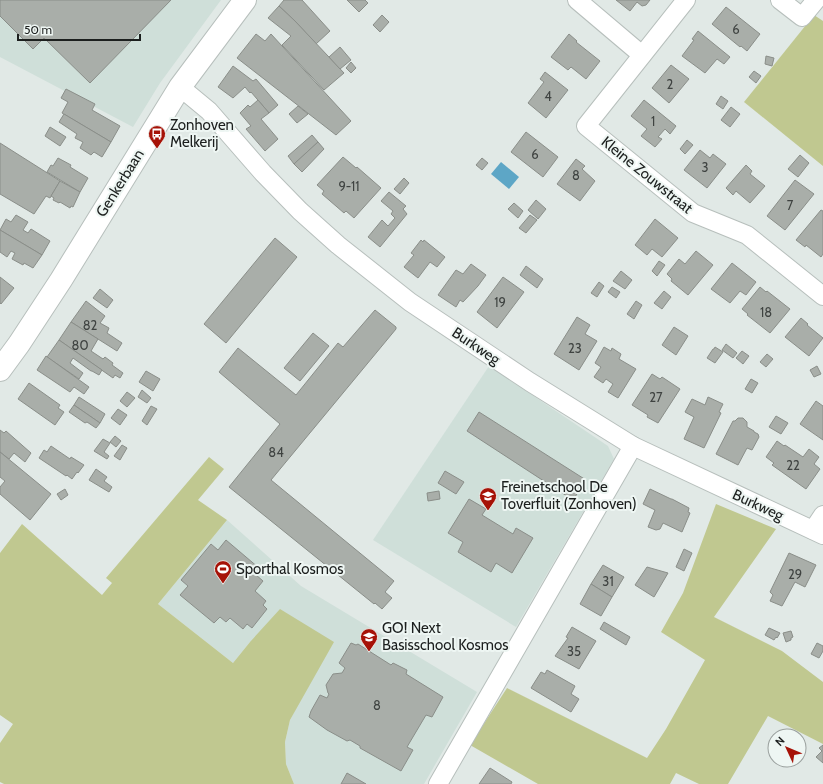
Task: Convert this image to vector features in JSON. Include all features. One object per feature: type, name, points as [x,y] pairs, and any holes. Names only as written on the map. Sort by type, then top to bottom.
[{"type":"street","name":"Genkerbaan","points":[[0,370],[61,280],[180,87],[245,0]]},
{"type":"street","points":[[576,0],[642,55],[686,0]]},
{"type":"street","points":[[780,0],[802,17],[816,0]]},
{"type":"street","name":"Kleine Zouwstraat","points":[[642,55],[586,126],[693,213],[746,235],[823,296]]},
{"type":"street","name":"Burkweg","points":[[180,87],[209,111],[263,173],[300,211],[372,274],[410,302],[530,382],[633,446],[818,533]]},
{"type":"street","points":[[438,784],[633,446]]},
{"type":"street","points":[[818,533],[823,515]]},
{"type":"shaded area","points":[[0,0],[221,0],[160,83],[133,127],[0,57]]},
{"type":"shaded area","name":"Freinetschool De Toverfluit (Zonhoven)","points":[[489,366],[608,446],[614,459],[516,627],[373,540]]},
{"type":"shaded area","name":"GO! Next Basisschool Kosmos","points":[[227,520],[301,586],[477,692],[424,784],[294,784],[286,764],[285,742],[290,720],[299,702],[250,642],[233,663],[158,604]]},
{"type":"green space","points":[[814,15],[823,21],[823,166],[744,102]]},
{"type":"green space","points":[[209,457],[224,469],[198,500],[227,520],[158,604],[233,663],[280,609],[334,642],[290,720],[285,742],[286,764],[294,784],[4,784],[0,782],[0,743],[13,724],[0,715],[0,553],[22,524],[102,595],[112,583],[106,578]]},
{"type":"green space","points":[[716,504],[776,529],[714,617],[782,651],[823,682],[823,744],[807,736],[807,728],[792,728],[768,716],[728,784],[699,784],[676,773],[670,784],[538,784],[470,745],[507,688],[647,758],[666,729],[705,660],[661,632],[683,593]]},
{"type":"water","points":[[501,162],[519,177],[509,189],[491,174]]},
{"type":"building","points":[[0,0],[171,0],[90,83],[44,38],[33,49],[0,16]]},
{"type":"building","points":[[284,0],[302,0],[330,31],[316,44],[279,6]]},
{"type":"building","points":[[347,0],[365,0],[368,3],[359,12]]},
{"type":"building","points":[[616,0],[650,0],[646,5],[642,6],[637,2],[630,11]]},
{"type":"building","points":[[279,6],[344,73],[324,90],[282,45],[291,36],[268,18]]},
{"type":"building","points":[[726,7],[760,34],[747,51],[712,24]]},
{"type":"building","points":[[382,15],[389,22],[380,32],[373,25]]},
{"type":"building","points":[[698,31],[730,57],[724,64],[717,59],[705,73],[682,56],[694,40],[692,39]]},
{"type":"building","points":[[256,34],[265,41],[271,34],[351,121],[336,135],[237,58]]},
{"type":"building","points":[[569,34],[577,41],[576,42],[600,61],[586,79],[571,67],[568,70],[551,57]]},
{"type":"building","points":[[340,47],[351,60],[340,69],[329,57]]},
{"type":"building","points":[[766,56],[774,58],[772,66],[765,64]]},
{"type":"building","points":[[351,62],[356,68],[351,73],[346,68]]},
{"type":"building","points":[[671,65],[689,79],[669,103],[652,88]]},
{"type":"building","points":[[233,66],[253,81],[256,79],[278,105],[269,113],[245,87],[233,98],[218,87]]},
{"type":"building","points":[[754,71],[761,76],[756,83],[749,77]]},
{"type":"building","points":[[545,72],[568,90],[546,118],[528,103],[544,82],[540,79]]},
{"type":"building","points":[[66,89],[95,104],[92,110],[120,126],[111,142],[62,113],[68,102],[61,98]]},
{"type":"building","points":[[721,96],[728,101],[723,109],[716,104]]},
{"type":"building","points":[[258,100],[269,113],[261,119],[278,139],[265,151],[246,129],[251,126],[240,113],[248,105],[250,107]]},
{"type":"building","points":[[644,100],[676,126],[670,134],[665,129],[658,137],[662,139],[655,147],[641,136],[647,129],[631,116]]},
{"type":"building","points":[[298,106],[308,114],[297,123],[289,114]]},
{"type":"building","points":[[731,107],[740,114],[730,127],[721,120]]},
{"type":"building","points":[[64,114],[111,142],[102,157],[94,152],[91,155],[80,148],[83,142],[75,138],[77,134],[59,122]]},
{"type":"building","points":[[50,127],[66,137],[60,146],[45,136]]},
{"type":"building","points":[[526,132],[558,157],[543,177],[511,152]]},
{"type":"building","points":[[312,135],[318,142],[294,164],[288,156]]},
{"type":"building","points":[[687,140],[693,145],[685,154],[680,149]]},
{"type":"building","points":[[318,142],[324,149],[302,172],[294,164]]},
{"type":"building","points":[[0,143],[60,181],[50,198],[46,196],[34,214],[0,194]]},
{"type":"building","points":[[700,150],[710,158],[713,154],[726,164],[707,188],[684,170]]},
{"type":"building","points":[[800,155],[809,163],[798,177],[788,169]]},
{"type":"building","points":[[343,157],[381,188],[354,218],[346,211],[344,213],[322,194],[324,191],[317,185]]},
{"type":"building","points":[[58,158],[71,165],[70,167],[88,178],[80,192],[47,172]]},
{"type":"building","points":[[482,158],[488,163],[482,170],[476,165]]},
{"type":"building","points":[[576,159],[585,166],[582,169],[595,181],[580,201],[557,184]]},
{"type":"building","points":[[746,165],[752,171],[750,174],[765,186],[750,203],[736,191],[733,195],[726,188]]},
{"type":"building","points":[[404,178],[409,183],[400,194],[394,189]]},
{"type":"building","points":[[795,180],[814,194],[785,230],[767,216]]},
{"type":"building","points":[[60,181],[80,192],[73,207],[71,206],[70,208],[53,200],[54,198],[51,196]]},
{"type":"building","points":[[389,192],[406,206],[403,209],[407,214],[380,247],[368,237],[382,220],[388,226],[395,218],[391,214],[393,211],[381,201]]},
{"type":"building","points":[[536,200],[546,209],[538,219],[528,210]]},
{"type":"building","points":[[514,203],[523,211],[518,218],[508,209]]},
{"type":"building","points":[[821,210],[823,211],[823,254],[821,257],[806,245],[805,247],[796,240]]},
{"type":"building","points":[[16,215],[28,222],[23,230],[28,233],[31,229],[50,241],[42,255],[0,230],[6,219],[11,222]]},
{"type":"building","points":[[530,215],[537,220],[526,233],[519,228]]},
{"type":"building","points":[[655,219],[678,238],[662,257],[652,249],[647,255],[635,245]]},
{"type":"building","points":[[0,230],[42,255],[33,268],[12,259],[15,253],[11,251],[7,257],[0,252]]},
{"type":"building","points":[[275,238],[297,257],[226,343],[204,324]]},
{"type":"building","points":[[421,240],[423,242],[424,240],[445,257],[437,267],[430,262],[418,278],[404,267],[414,255],[411,253]]},
{"type":"building","points":[[696,251],[713,265],[688,295],[671,281],[672,279],[667,274],[679,259],[685,264]]},
{"type":"building","points":[[659,261],[665,265],[657,276],[652,271]]},
{"type":"building","points":[[732,263],[756,282],[746,295],[740,291],[730,303],[711,289]]},
{"type":"building","points":[[471,264],[486,275],[463,302],[460,300],[456,307],[438,295],[456,270],[463,274]]},
{"type":"building","points":[[526,266],[543,279],[537,288],[520,275]]},
{"type":"building","points":[[621,271],[632,280],[625,289],[613,281]]},
{"type":"building","points":[[0,277],[14,288],[1,304],[0,303]]},
{"type":"building","points":[[503,277],[524,292],[497,328],[477,312]]},
{"type":"building","points":[[599,282],[604,286],[597,297],[591,293]]},
{"type":"building","points":[[612,287],[620,292],[616,298],[608,292]]},
{"type":"building","points":[[760,287],[790,309],[770,333],[747,315],[748,314],[742,309]]},
{"type":"building","points":[[100,289],[113,300],[107,308],[93,298]]},
{"type":"building","points":[[664,291],[671,297],[662,309],[654,303]]},
{"type":"building","points":[[86,301],[105,316],[100,323],[109,328],[107,333],[122,343],[117,351],[71,322]]},
{"type":"building","points":[[636,301],[642,305],[634,319],[627,314]]},
{"type":"building","points":[[375,310],[396,327],[396,329],[271,480],[394,581],[385,592],[392,598],[382,609],[229,487],[280,424],[219,372],[238,348],[296,395],[338,343],[343,347]]},
{"type":"building","points":[[577,317],[590,325],[585,334],[597,341],[579,370],[554,354]]},
{"type":"building","points":[[801,318],[823,338],[809,356],[785,337]]},
{"type":"building","points":[[71,322],[98,339],[91,351],[103,359],[105,357],[113,363],[112,365],[123,373],[120,378],[115,375],[113,378],[59,340]]},
{"type":"building","points":[[674,327],[688,336],[676,355],[662,345]]},
{"type":"building","points":[[313,333],[329,346],[300,381],[284,368]]},
{"type":"building","points":[[59,340],[102,370],[99,375],[73,358],[70,363],[83,373],[79,379],[47,357]]},
{"type":"building","points":[[726,344],[737,353],[733,358],[722,350]]},
{"type":"building","points":[[604,347],[611,351],[612,348],[621,354],[619,359],[636,369],[618,398],[608,392],[613,384],[606,379],[603,383],[594,377],[601,367],[595,363]]},
{"type":"building","points":[[715,347],[723,352],[715,363],[707,358]]},
{"type":"building","points":[[742,351],[749,356],[743,364],[736,358]]},
{"type":"building","points":[[767,354],[773,359],[766,367],[760,362]]},
{"type":"building","points":[[46,356],[89,387],[84,394],[74,387],[70,392],[37,370]]},
{"type":"building","points":[[817,366],[821,374],[814,377],[810,370]]},
{"type":"building","points":[[146,371],[160,379],[153,391],[139,382]]},
{"type":"building","points":[[652,374],[660,379],[662,377],[680,389],[658,423],[647,417],[648,415],[632,405]]},
{"type":"building","points":[[751,379],[758,383],[752,393],[745,389]]},
{"type":"building","points":[[29,383],[60,405],[58,408],[64,412],[55,425],[18,399]]},
{"type":"building","points":[[142,390],[151,398],[147,403],[138,397]]},
{"type":"building","points":[[127,392],[135,398],[127,407],[120,401]]},
{"type":"building","points":[[79,397],[105,414],[100,423],[74,405]]},
{"type":"building","points":[[708,397],[723,404],[719,412],[721,413],[704,448],[684,439],[694,417],[685,412],[692,399],[705,405]]},
{"type":"building","points":[[816,401],[823,406],[823,440],[800,424]]},
{"type":"building","points":[[74,405],[100,423],[96,428],[87,422],[85,423],[69,412]]},
{"type":"building","points":[[151,406],[157,409],[147,425],[142,421]]},
{"type":"building","points":[[118,409],[127,415],[120,425],[111,418]]},
{"type":"building","points":[[479,412],[586,480],[573,500],[467,431]]},
{"type":"building","points":[[776,416],[788,423],[781,434],[769,427]]},
{"type":"building","points":[[738,418],[743,418],[747,422],[747,427],[758,434],[759,437],[752,450],[747,448],[738,465],[716,454],[733,421]]},
{"type":"building","points":[[0,430],[4,433],[6,431],[31,453],[25,462],[14,453],[9,459],[0,452]]},
{"type":"building","points":[[115,436],[121,441],[116,447],[110,442]]},
{"type":"building","points":[[103,439],[110,443],[104,452],[109,456],[107,459],[94,451]]},
{"type":"building","points":[[777,441],[803,457],[809,449],[819,457],[814,464],[820,469],[806,489],[772,465],[774,463],[766,457]]},
{"type":"building","points":[[122,445],[127,448],[120,460],[114,456]]},
{"type":"building","points":[[51,446],[70,459],[71,457],[84,465],[72,479],[39,458],[44,450],[47,452]]},
{"type":"building","points":[[0,452],[51,494],[30,520],[0,494],[0,487],[5,481],[0,477]]},
{"type":"building","points":[[96,469],[107,477],[104,481],[112,487],[109,492],[89,480]]},
{"type":"building","points":[[445,471],[464,482],[456,494],[438,483]]},
{"type":"building","points":[[65,489],[68,495],[61,500],[57,494]]},
{"type":"building","points":[[650,489],[689,508],[688,512],[690,513],[682,532],[663,523],[660,529],[656,530],[648,527],[655,510],[643,504]]},
{"type":"building","points":[[439,491],[440,499],[428,501],[427,493]]},
{"type":"building","points":[[469,499],[486,509],[482,515],[513,534],[516,528],[533,538],[512,573],[496,563],[491,572],[458,552],[463,542],[448,533]]},
{"type":"building","name":"Sporthal Kosmos","points":[[226,540],[259,568],[255,574],[263,581],[255,591],[266,601],[263,605],[267,609],[252,628],[247,624],[243,629],[230,618],[226,622],[220,617],[214,623],[180,595],[188,586],[181,580],[211,544],[218,550]]},
{"type":"building","points":[[684,549],[692,553],[684,571],[676,567]]},
{"type":"building","points":[[789,553],[816,565],[805,587],[795,582],[782,606],[770,601],[773,595],[770,592]]},
{"type":"building","points":[[603,565],[624,577],[612,597],[591,584]]},
{"type":"building","points":[[647,567],[668,573],[654,597],[635,585]]},
{"type":"building","points":[[591,584],[612,597],[601,616],[580,604]]},
{"type":"building","points":[[604,622],[630,637],[626,645],[600,629]]},
{"type":"building","points":[[572,627],[596,641],[579,669],[555,656],[568,638],[566,637]]},
{"type":"building","points":[[769,628],[780,633],[774,640],[765,635]]},
{"type":"building","points":[[791,631],[793,637],[791,640],[786,642],[783,633]]},
{"type":"building","points":[[351,643],[356,645],[358,644],[391,665],[393,663],[407,670],[406,674],[443,697],[432,717],[426,715],[407,747],[413,750],[401,771],[360,748],[360,746],[350,740],[347,741],[327,730],[309,717],[320,695],[327,698],[329,694],[326,685],[333,674],[342,673],[345,668],[339,663]]},
{"type":"building","points":[[817,643],[823,646],[823,651],[819,658],[811,654]]},
{"type":"building","points":[[547,670],[575,686],[571,694],[579,699],[571,712],[531,688],[541,672],[545,674]]},
{"type":"building","points":[[823,745],[823,763],[816,757],[822,751],[819,748]]},
{"type":"building","points":[[490,768],[512,782],[511,784],[479,784]]},
{"type":"building","points":[[347,773],[366,784],[341,784]]},
{"type":"place","name":"Zonhoven Melkerij","points":[[157,149]]},
{"type":"place","name":"Freinetschool De Toverfluit (Zonhoven)","points":[[488,511]]},
{"type":"place","name":"Sporthal Kosmos","points":[[223,584]]},
{"type":"place","name":"GO! Next Basisschool Kosmos","points":[[369,652]]}]
